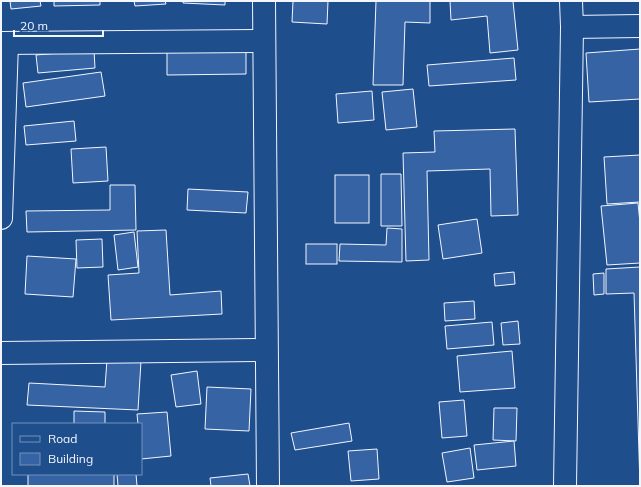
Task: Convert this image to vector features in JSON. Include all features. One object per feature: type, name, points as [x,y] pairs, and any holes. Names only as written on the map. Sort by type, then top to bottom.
[{"type":"street","points":[[264,1],[268,486]]},
{"type":"street","points":[[565,486],[572,26],[571,1]]},
{"type":"street","points":[[572,26],[640,26]]},
{"type":"street","points":[[1,218],[4,43],[264,41]]},
{"type":"street","points":[[1,353],[266,350]]},
{"type":"building","points":[[10,1],[40,1],[41,6],[11,9]]},
{"type":"building","points":[[54,1],[100,1],[100,5],[54,6]]},
{"type":"building","points":[[134,1],[165,1],[166,4],[135,6]]},
{"type":"building","points":[[183,1],[225,1],[225,5],[183,3]]},
{"type":"building","points":[[293,1],[328,1],[327,24],[292,22]]},
{"type":"building","points":[[376,1],[430,1],[430,23],[405,22],[403,85],[373,85]]},
{"type":"building","points":[[450,1],[513,1],[518,50],[490,53],[487,16],[451,20]]},
{"type":"building","points":[[246,48],[246,74],[167,75],[167,49]]},
{"type":"building","points":[[640,49],[640,99],[589,102],[586,53]]},
{"type":"building","points":[[94,50],[95,68],[38,73],[36,55]]},
{"type":"building","points":[[514,58],[516,80],[429,86],[427,65]]},
{"type":"building","points":[[101,72],[105,96],[26,107],[23,83]]},
{"type":"building","points":[[413,89],[417,127],[386,130],[382,92]]},
{"type":"building","points":[[372,91],[374,120],[338,123],[336,94]]},
{"type":"building","points":[[74,121],[76,141],[26,145],[24,126]]},
{"type":"building","points":[[515,129],[518,215],[491,216],[490,169],[427,171],[429,260],[406,261],[403,153],[435,152],[434,131]]},
{"type":"building","points":[[106,147],[108,181],[73,183],[71,149]]},
{"type":"building","points":[[640,155],[640,202],[607,204],[604,157]]},
{"type":"building","points":[[381,174],[401,174],[402,226],[381,226]]},
{"type":"building","points":[[335,175],[369,175],[369,223],[335,223]]},
{"type":"building","points":[[110,185],[135,185],[136,230],[27,232],[26,211],[110,210]]},
{"type":"building","points":[[188,189],[248,192],[246,213],[187,210]]},
{"type":"building","points":[[638,203],[640,223],[640,263],[607,265],[601,206]]},
{"type":"building","points":[[477,219],[482,253],[443,259],[438,225]]},
{"type":"building","points":[[387,228],[402,229],[402,262],[339,261],[340,244],[386,245]]},
{"type":"building","points":[[166,230],[170,295],[221,291],[222,314],[111,320],[108,275],[139,273],[137,231]]},
{"type":"building","points":[[134,232],[138,267],[118,270],[114,235]]},
{"type":"building","points":[[102,239],[103,267],[77,268],[76,240]]},
{"type":"building","points":[[306,244],[337,244],[337,264],[306,264]]},
{"type":"building","points":[[27,256],[76,259],[73,297],[25,294]]},
{"type":"building","points":[[640,267],[640,486],[634,293],[606,294],[606,269]]},
{"type":"building","points":[[514,272],[515,284],[495,286],[494,274]]},
{"type":"building","points":[[604,273],[604,294],[594,295],[593,274]]},
{"type":"building","points":[[474,301],[475,319],[445,321],[444,303]]},
{"type":"building","points":[[518,321],[520,344],[503,345],[501,323]]},
{"type":"building","points":[[492,322],[494,345],[447,349],[445,326]]},
{"type":"building","points":[[512,351],[515,388],[460,392],[457,356]]},
{"type":"building","points":[[107,360],[141,361],[138,410],[27,405],[29,383],[105,387]]},
{"type":"building","points":[[197,371],[201,404],[176,407],[171,375]]},
{"type":"building","points":[[207,387],[251,389],[249,431],[205,429]]},
{"type":"building","points":[[464,400],[467,436],[442,438],[439,402]]},
{"type":"building","points":[[494,408],[517,408],[516,441],[493,440]]},
{"type":"building","points":[[74,411],[105,412],[105,423],[74,423]]},
{"type":"building","points":[[167,412],[171,456],[142,459],[142,423],[138,423],[137,414]]},
{"type":"building","points":[[349,423],[352,441],[295,450],[291,433]]},
{"type":"building","points":[[514,441],[516,466],[477,470],[474,445]]},
{"type":"building","points":[[470,448],[474,478],[447,482],[442,453]]},
{"type":"building","points":[[377,449],[379,479],[351,481],[348,451]]},
{"type":"building","points":[[248,474],[250,486],[211,486],[210,478]]},
{"type":"building","points":[[28,475],[114,475],[114,486],[28,486]]},
{"type":"building","points":[[117,475],[136,475],[137,486],[118,486]]}]
